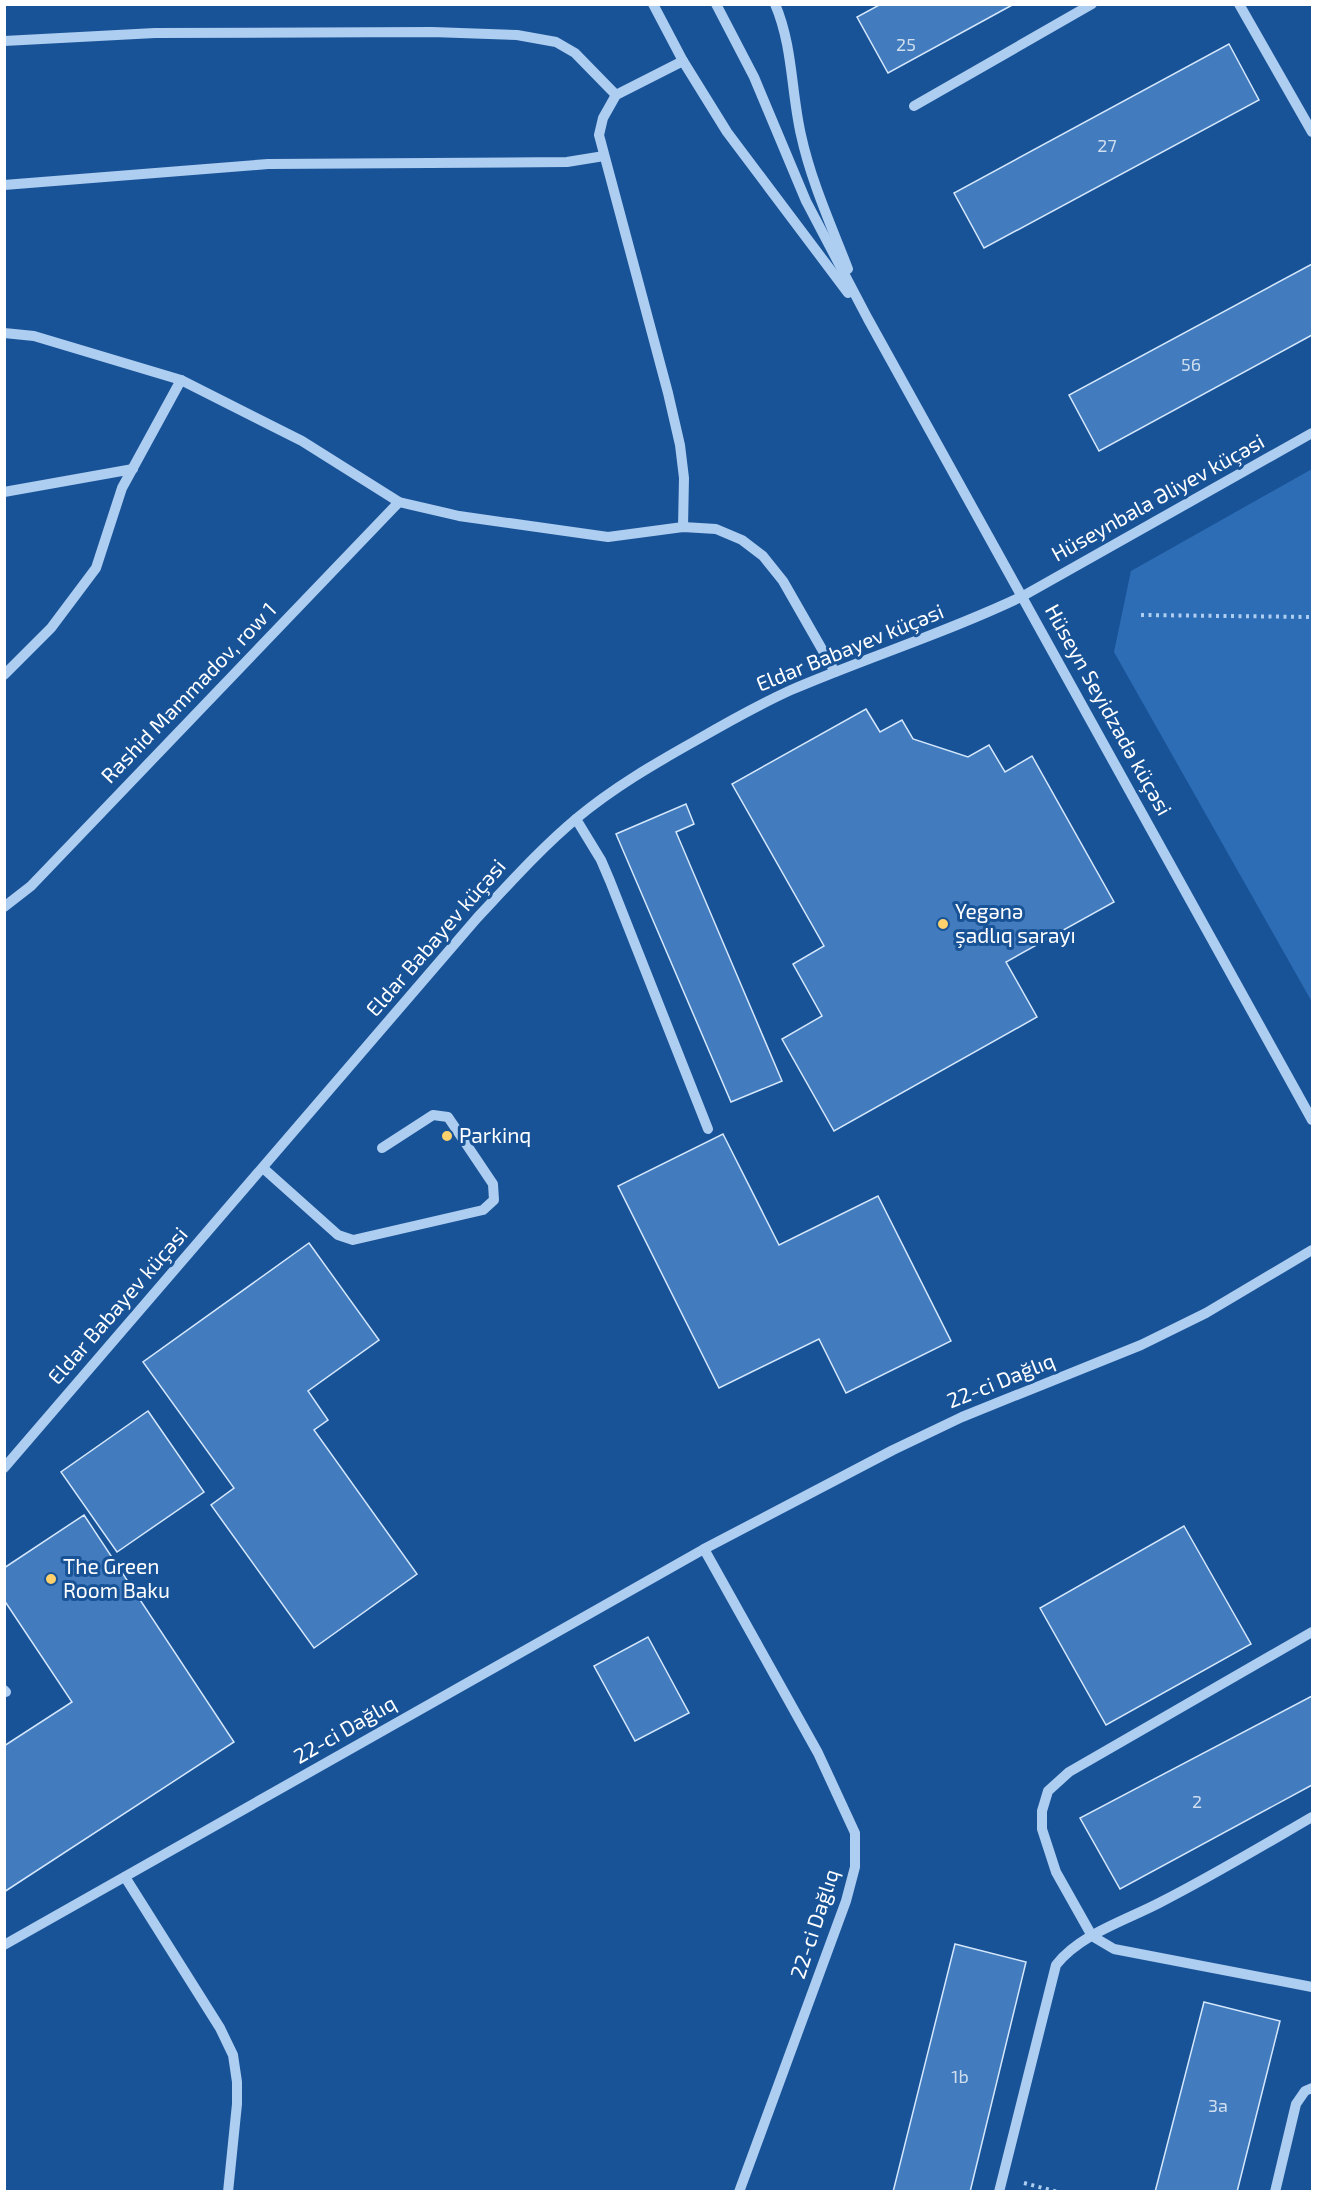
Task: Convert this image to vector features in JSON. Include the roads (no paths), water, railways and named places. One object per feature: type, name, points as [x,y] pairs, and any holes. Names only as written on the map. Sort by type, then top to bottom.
[{"type":"street","points":[[653,4],[683,61],[727,132],[868,319]]},
{"type":"street","points":[[716,4],[754,77],[806,201],[868,319]]},
{"type":"street","points":[[775,4],[790,52],[800,132],[806,157],[868,319]]},
{"type":"street","points":[[914,106],[1092,4]]},
{"type":"street","points":[[1239,4],[1312,132]]},
{"type":"street","points":[[4,41],[155,33],[432,32],[517,35],[556,42],[566,47],[575,53],[616,95]]},
{"type":"street","points":[[683,61],[616,95],[603,118],[600,135],[680,445],[684,478],[683,527]]},
{"type":"street","points":[[4,185],[268,164],[567,162],[604,156]]},
{"type":"street","name":"Hüseyn Seyidzadə küçəsi","points":[[868,319],[1312,1120]]},
{"type":"street","points":[[4,333],[34,336],[181,380],[302,441],[399,502],[459,516],[608,537],[683,527],[716,529],[742,540],[763,556],[783,581],[835,672]]},
{"type":"street","points":[[4,675],[51,628],[96,568],[122,488],[181,380]]},
{"type":"street","name":"Hüseynbala Əliyev küçəsi","points":[[1023,596],[1312,433]]},
{"type":"street","points":[[4,492],[133,470]]},
{"type":"street","name":"Rashid Mammadov, row 1","points":[[4,907],[31,886],[399,502]]},
{"type":"street","name":"Eldar Babayev küçəsi","points":[[4,1468],[477,918],[532,859],[576,819],[607,795],[682,748],[765,703],[835,672],[979,617],[1023,596]]},
{"type":"street","points":[[576,819],[601,860],[610,881],[708,1129]]},
{"type":"street","points":[[263,1168],[338,1235],[353,1240],[483,1210],[494,1200],[493,1184],[448,1117],[433,1115],[382,1148]]},
{"type":"street","name":"22-ci Dağlıq","points":[[4,1945],[704,1549],[893,1450],[952,1422],[1011,1396],[1141,1345],[1206,1313],[1312,1251]]},
{"type":"street","name":"22-ci Dağlıq","points":[[704,1549],[818,1753],[855,1833],[855,1867],[846,1901],[740,2192]]},
{"type":"street","points":[[1312,1632],[1069,1772],[1048,1791],[1042,1811],[1042,1829],[1056,1872],[1092,1936],[1114,1949],[1312,1987]]},
{"type":"street","points":[[999,2192],[1056,1965],[1065,1953],[1092,1936],[1162,1902],[1312,1817]]},
{"type":"street","points":[[125,1878],[220,2028],[233,2055],[237,2104],[228,2192]]},
{"type":"street","points":[[1275,2192],[1296,2104],[1305,2091],[1312,2088]]},
{"type":"place","name":"Yegənə şadlıq sarayı","points":[[943,924]]},
{"type":"place","name":"Parkinq","points":[[447,1136]]},
{"type":"place","name":"The Green Room Baku","points":[[51,1579]]}]
